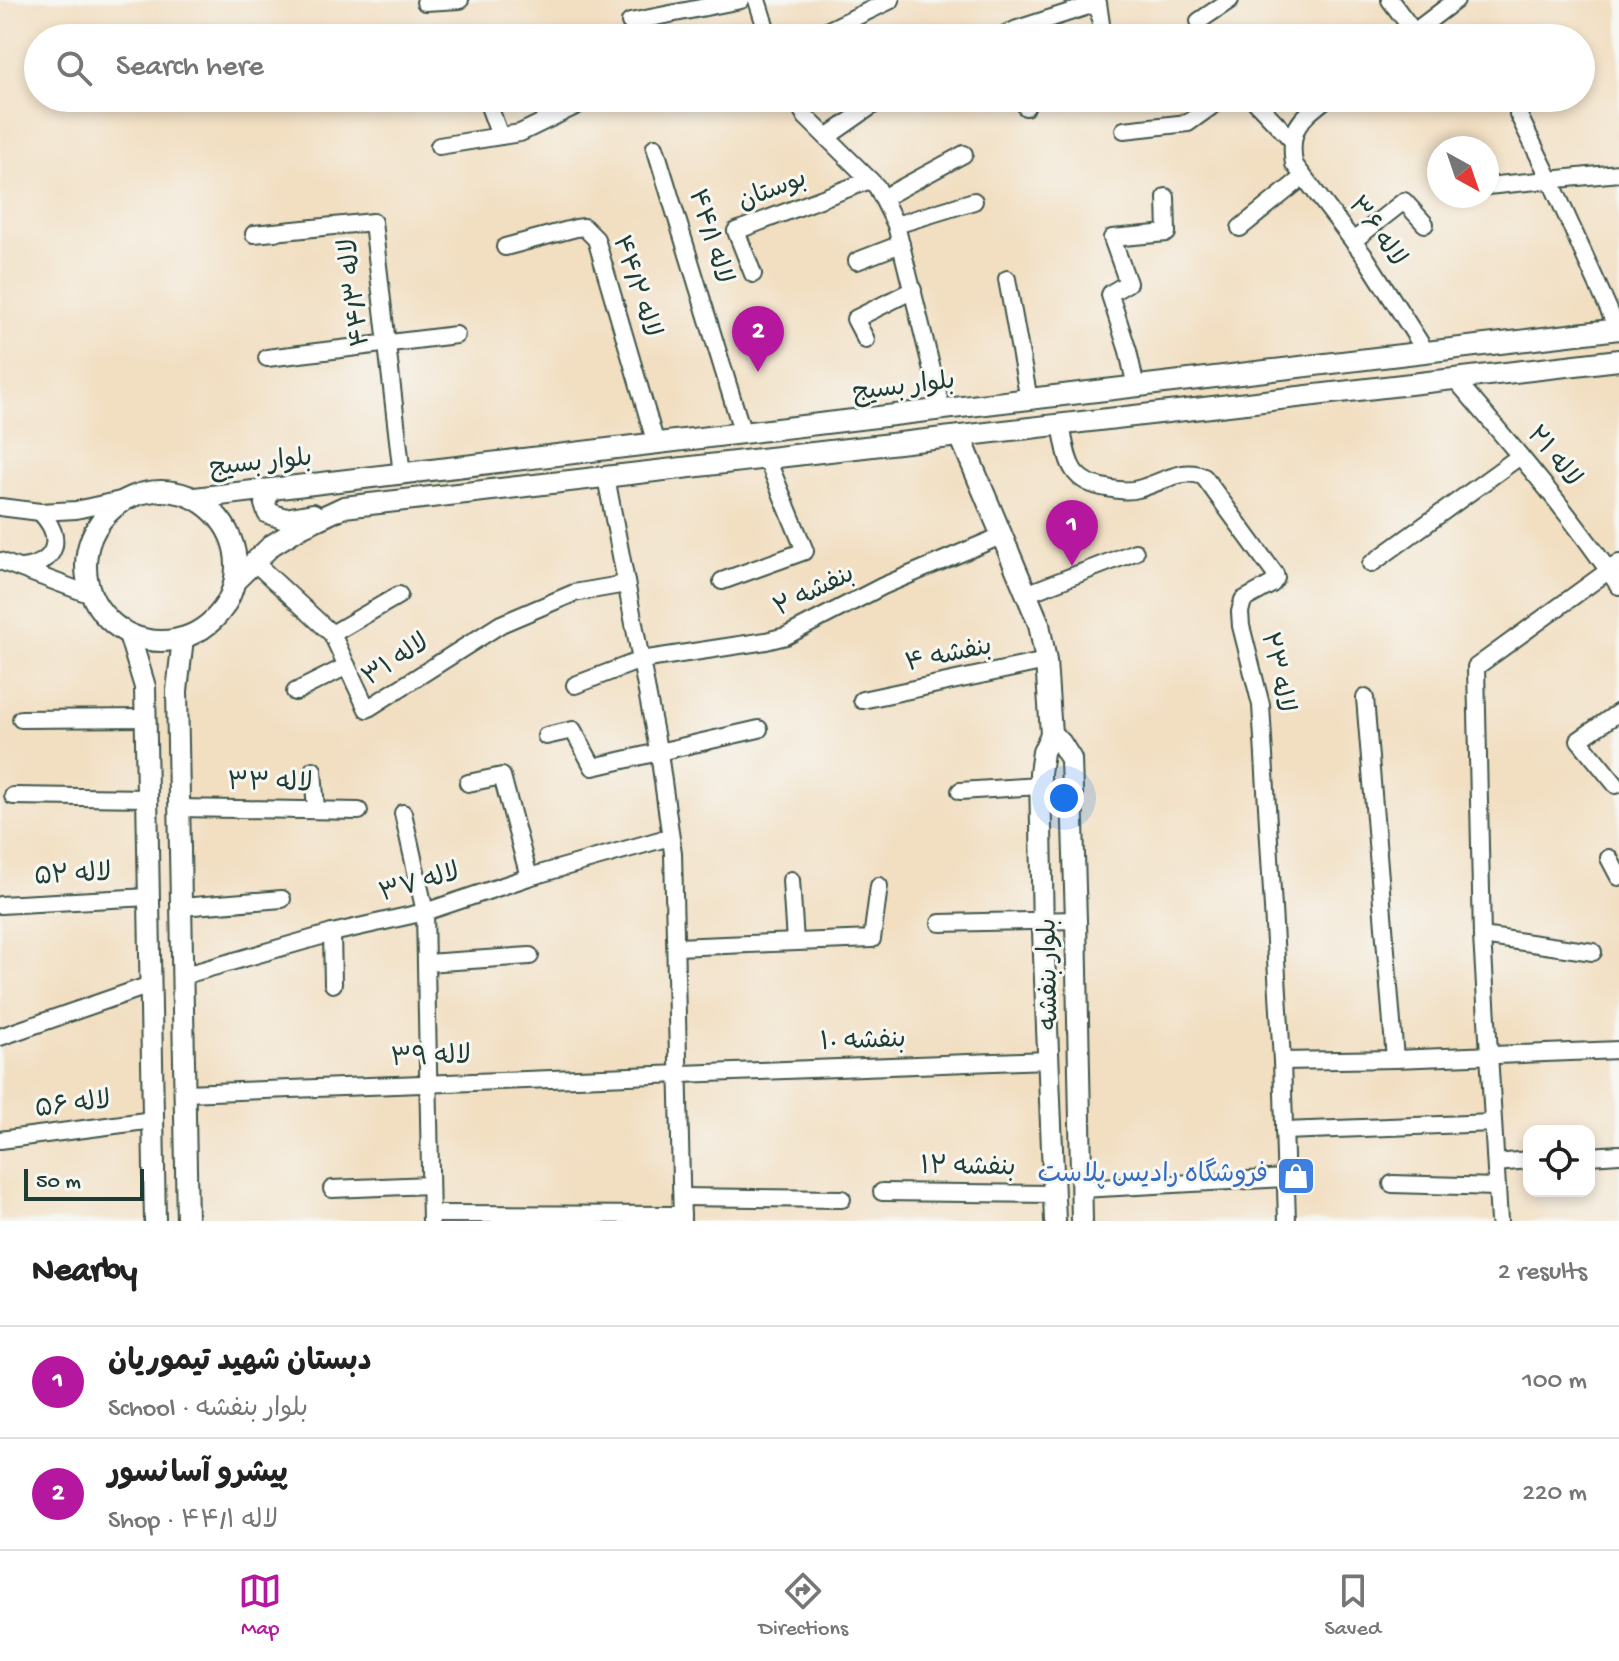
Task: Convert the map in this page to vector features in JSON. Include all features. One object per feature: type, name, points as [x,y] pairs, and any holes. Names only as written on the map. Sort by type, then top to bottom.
[{"type":"main road","name":"بلوار بسیج","points":[[195,498],[1619,330]]},
{"type":"main road","name":"بلوار بسیج","points":[[235,581],[272,545],[344,507],[1619,360]]},
{"type":"main road","name":"بلوار بنفشه","points":[[960,436],[1039,624],[1046,661],[1051,734],[1043,752],[1040,786],[1055,1221]]},
{"type":"main road","points":[[269,490],[265,504],[268,513],[285,519],[344,507]]},
{"type":"main road","points":[[148,491],[172,491],[195,498],[215,513],[229,533],[236,557],[235,581],[228,600],[217,616],[183,638],[146,640],[113,625],[91,595],[85,574],[87,552],[94,531],[107,513],[125,499],[148,491]]},
{"type":"main road","points":[[129,634],[145,687],[155,1221]]},
{"type":"main road","points":[[183,638],[177,691],[187,1221]]},
{"type":"main road","points":[[145,687],[150,681],[159,681],[177,691]]},
{"type":"main road","name":"بلوار بنفشه","points":[[1051,734],[1071,759],[1082,1221]]},
{"type":"street","points":[[425,2],[460,0]]},
{"type":"street","points":[[630,22],[741,0]]},
{"type":"street","points":[[757,0],[765,24]]},
{"type":"street","points":[[841,24],[891,0]]},
{"type":"street","points":[[1199,21],[1230,0]]},
{"type":"street","points":[[1390,0],[1404,24]]},
{"type":"street","points":[[1424,24],[1456,0]]},
{"type":"street","points":[[1041,24],[1098,3],[1101,24]]},
{"type":"street","points":[[491,112],[500,136]]},
{"type":"street","points":[[439,146],[520,133],[563,112]]},
{"type":"street","points":[[803,112],[877,187],[896,225],[942,410]]},
{"type":"street","points":[[827,137],[863,112]]},
{"type":"street","points":[[1124,130],[1188,123],[1203,112]]},
{"type":"street","points":[[1265,112],[1293,141]]},
{"type":"street","points":[[1293,141],[1301,119],[1310,112]]},
{"type":"street","points":[[1518,114],[1619,330]]},
{"type":"street","name":"لاله ۳۶","points":[[1293,141],[1294,164],[1366,258],[1426,352]]},
{"type":"street","name":"لاله ۴۴/۱","points":[[655,147],[743,434]]},
{"type":"street","points":[[883,198],[964,154]]},
{"type":"street","points":[[1499,185],[1619,173]]},
{"type":"street","points":[[1240,228],[1303,177]]},
{"type":"street","name":"بوستان","points":[[753,274],[736,231],[870,180]]},
{"type":"street","points":[[1136,387],[1110,295],[1128,283],[1112,238],[1167,233],[1166,197]]},
{"type":"street","points":[[896,225],[974,201]]},
{"type":"street","points":[[1353,241],[1404,201],[1425,224]]},
{"type":"street","name":"لاله ۴۴/۳","points":[[254,234],[373,222],[402,475]]},
{"type":"street","name":"لاله ۴۴/۲","points":[[505,247],[584,227],[596,239],[656,444]]},
{"type":"street","points":[[857,261],[901,244]]},
{"type":"street","points":[[1007,279],[1029,400]]},
{"type":"street","points":[[866,340],[855,319],[913,290]]},
{"type":"street","points":[[267,358],[456,335]]},
{"type":"street","name":"لاله ۲۱","points":[[1455,379],[1614,566],[1619,586]]},
{"type":"street","name":"لاله ۲۳","points":[[1061,425],[1069,466],[1091,485],[1124,491],[1187,473],[1204,477],[1275,574],[1272,584],[1243,600],[1240,612],[1261,705],[1282,1061]]},
{"type":"street","points":[[1371,564],[1520,456]]},
{"type":"street","points":[[722,581],[805,551],[767,459]]},
{"type":"street","points":[[403,813],[425,912],[431,1218],[682,1218],[673,853],[658,752],[606,477]]},
{"type":"street","points":[[0,507],[40,512],[76,510],[125,499]]},
{"type":"street","points":[[20,569],[37,566],[49,556],[55,540],[51,524],[40,512]]},
{"type":"street","name":"بنفشه ۲","points":[[575,685],[641,660],[786,636],[883,586],[1001,536]]},
{"type":"street","points":[[1026,594],[1135,552]]},
{"type":"street","points":[[0,561],[91,595]]},
{"type":"street","name":"لاله ۳۱","points":[[254,562],[332,634],[367,709],[501,624],[574,593],[626,584]]},
{"type":"street","points":[[1499,1221],[1482,936],[1476,667],[1614,566]]},
{"type":"street","points":[[332,634],[399,595]]},
{"type":"street","name":"بنفشه ۴","points":[[862,700],[1046,661]]},
{"type":"street","points":[[295,692],[347,666]]},
{"type":"street","points":[[1365,698],[1395,1059]]},
{"type":"street","points":[[1616,785],[1579,740],[1619,712]]},
{"type":"street","points":[[21,719],[145,718]]},
{"type":"street","points":[[546,736],[573,730],[593,767],[759,729]]},
{"type":"street","points":[[313,770],[316,810]]},
{"type":"street","points":[[468,783],[502,776],[529,877]]},
{"type":"street","points":[[960,791],[1040,786]]},
{"type":"street","points":[[13,796],[147,798]]},
{"type":"street","name":"لاله ۳۳","points":[[179,808],[359,811]]},
{"type":"street","name":"لاله ۳۷","points":[[182,976],[332,933],[425,912],[529,877],[670,837]]},
{"type":"street","points":[[1609,858],[1619,877]]},
{"type":"street","points":[[791,880],[795,942]]},
{"type":"street","points":[[676,947],[872,939],[879,886]]},
{"type":"street","name":"لاله ۵۲","points":[[0,905],[149,897]]},
{"type":"street","points":[[181,907],[282,899]]},
{"type":"street","points":[[940,923],[1076,920]]},
{"type":"street","points":[[332,933],[333,984]]},
{"type":"street","points":[[1482,936],[1593,952]]},
{"type":"street","points":[[426,963],[530,956]]},
{"type":"street","points":[[0,1037],[150,985]]},
{"type":"street","points":[[1287,1221],[1282,1061],[1619,1050]]},
{"type":"street","name":"بنفشه ۱۰","points":[[678,1074],[1049,1060]]},
{"type":"street","name":"لاله ۳۹","points":[[185,1093],[678,1074]]},
{"type":"street","name":"لاله ۵۶","points":[[0,1140],[153,1120]]},
{"type":"street","points":[[1284,1131],[1493,1123]]},
{"type":"street","points":[[1595,1156],[1619,1154]]},
{"type":"street","points":[[1496,1163],[1523,1161]]},
{"type":"street","points":[[1081,1189],[1286,1178]]},
{"type":"street","points":[[1392,1184],[1497,1187]]},
{"type":"street","points":[[332,1189],[430,1185]]},
{"type":"street","name":"بنفشه ۱۲","points":[[882,1192],[1054,1194]]},
{"type":"street","points":[[682,1197],[842,1199]]},
{"type":"place","name":"پیشرو آسانسور","points":[[758,372]]},
{"type":"place","name":"دبستان شهید تیموریان","points":[[1072,566]]},
{"type":"place","name":"فروشگاه رادیس پلاست","points":[[1296,1176]]}]
